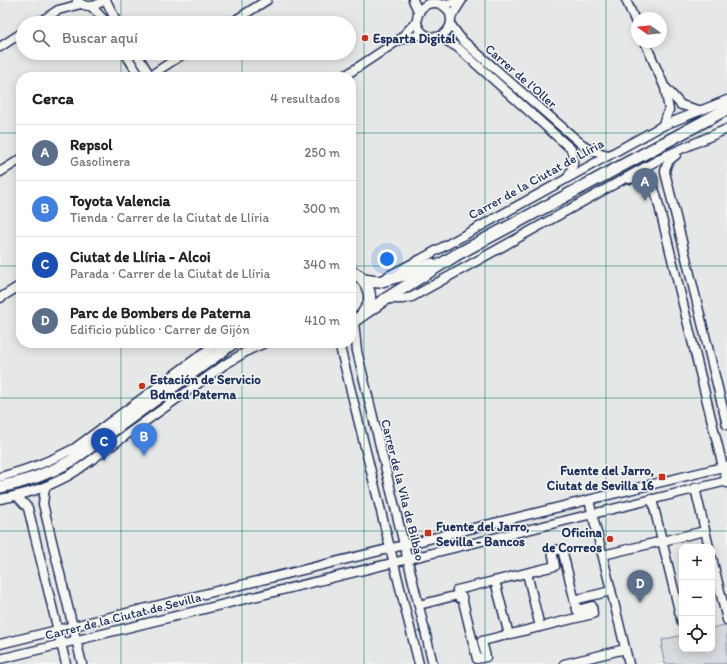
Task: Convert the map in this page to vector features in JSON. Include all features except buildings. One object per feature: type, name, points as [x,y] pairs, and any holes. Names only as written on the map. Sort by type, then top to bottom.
[{"type":"street","points":[[58,10],[65,0]]},
{"type":"street","points":[[92,6],[105,0],[113,16]]},
{"type":"street","points":[[242,16],[267,0]]},
{"type":"street","points":[[413,0],[420,31],[434,38],[440,37],[444,34],[462,0]]},
{"type":"street","points":[[442,5],[462,0]]},
{"type":"street","points":[[626,0],[631,12]]},
{"type":"street","points":[[49,16],[58,10],[79,2],[92,6],[101,16]]},
{"type":"street","points":[[351,72],[399,40],[426,5],[430,2],[442,5],[446,8],[451,21]]},
{"type":"street","name":"Carrer de l'Oller","points":[[451,21],[462,40],[578,142],[590,150],[608,155]]},
{"type":"street","points":[[399,40],[424,34]]},
{"type":"street","points":[[0,47],[16,37]]},
{"type":"street","name":"Carrer de l'Oller","points":[[440,37],[457,47],[571,148]]},
{"type":"street","points":[[648,48],[665,88],[669,110],[662,126]]},
{"type":"street","points":[[129,60],[137,72]]},
{"type":"street","points":[[140,60],[148,72]]},
{"type":"street","points":[[156,72],[174,60]]},
{"type":"street","points":[[665,88],[681,105],[699,110]]},
{"type":"street","name":"Carrer de la Ciutat de Llíria","points":[[358,276],[371,279],[384,277],[421,259],[662,126],[727,100]]},
{"type":"street","points":[[356,320],[384,300],[456,255],[727,109]]},
{"type":"street","points":[[695,125],[727,114]]},
{"type":"street","points":[[384,300],[412,297],[622,182],[665,156],[727,129]]},
{"type":"street","points":[[567,178],[574,166],[574,158],[571,148],[578,142]]},
{"type":"street","points":[[693,144],[669,160],[666,165],[666,172],[727,425]]},
{"type":"street","points":[[0,172],[16,162]]},
{"type":"street","points":[[622,182],[638,177],[646,178],[651,183],[656,194],[725,466],[727,481]]},
{"type":"street","points":[[663,221],[677,218]]},
{"type":"street","points":[[358,276],[378,282],[404,275],[456,255]]},
{"type":"street","points":[[356,320],[369,303],[368,290],[358,276]]},
{"type":"street","points":[[0,298],[16,288]]},
{"type":"street","name":"Carrer de la Vila de Bilbao","points":[[356,320],[357,350],[433,664]]},
{"type":"street","points":[[0,477],[22,472],[52,460],[75,448],[211,348]]},
{"type":"street","points":[[0,487],[39,477],[56,470],[71,461],[226,348]]},
{"type":"street","points":[[0,499],[17,496],[56,483],[76,471],[224,365],[253,348]]},
{"type":"street","name":"Carrer de la Vila de Bilbao","points":[[340,348],[419,664]]},
{"type":"street","name":"Carrer de la Ciutat de Sevilla","points":[[0,644],[725,466]]},
{"type":"street","name":"Carrer de la Ciutat de Sevilla","points":[[0,659],[727,481]]},
{"type":"street","points":[[45,487],[42,504],[82,664]]},
{"type":"street","points":[[695,488],[708,544]]},
{"type":"street","points":[[17,496],[28,508],[59,630],[66,664]]},
{"type":"street","points":[[652,499],[680,616]]},
{"type":"street","points":[[589,500],[625,649],[627,664]]},
{"type":"street","points":[[602,555],[705,530]]},
{"type":"street","points":[[419,605],[458,595],[459,598],[462,597],[477,659],[486,657],[482,641],[593,614],[592,606],[577,610],[562,549],[552,551],[555,566],[457,590],[458,595]]},
{"type":"street","points":[[715,570],[727,620]]},
{"type":"street","points":[[527,573],[540,627]]},
{"type":"street","points":[[496,581],[509,635]]},
{"type":"street","points":[[249,583],[253,597]]},
{"type":"street","points":[[574,600],[611,591]]},
{"type":"street","points":[[564,664],[625,649]]},
{"type":"shaded area","points":[[0,0],[727,0],[727,103],[681,121],[437,255],[418,264],[369,274],[356,268],[356,72],[16,72],[16,348],[213,348],[76,452],[48,465],[19,475],[0,479]]},
{"type":"shaded area","points":[[727,121],[727,664],[0,664],[0,494],[16,490],[65,472],[238,348],[356,348],[356,326],[359,325],[365,317],[699,130]]},
{"type":"shaded area","points":[[724,625],[727,629],[727,663],[665,664],[661,647],[663,646],[662,640],[679,636],[679,652],[715,652],[715,627]]},
{"type":"place","name":"Esparta Digital","points":[[365,38]]},
{"type":"place","name":"Repsol","points":[[645,201]]},
{"type":"place","name":"Estación de Servicio Bdmed Paterna","points":[[142,386]]},
{"type":"place","name":"Toyota Valencia","points":[[144,456]]},
{"type":"place","name":"Ciutat de Llíria - Alcoi","points":[[104,461]]},
{"type":"place","name":"Fuente del Jarro, Ciutat de Sevilla 16","points":[[662,477]]},
{"type":"place","name":"Fuente del Jarro, Sevilla - Bancos","points":[[428,533]]},
{"type":"place","name":"Oficina de Correos","points":[[610,539]]},
{"type":"place","name":"Parc de Bombers de Paterna","points":[[640,603]]}]
